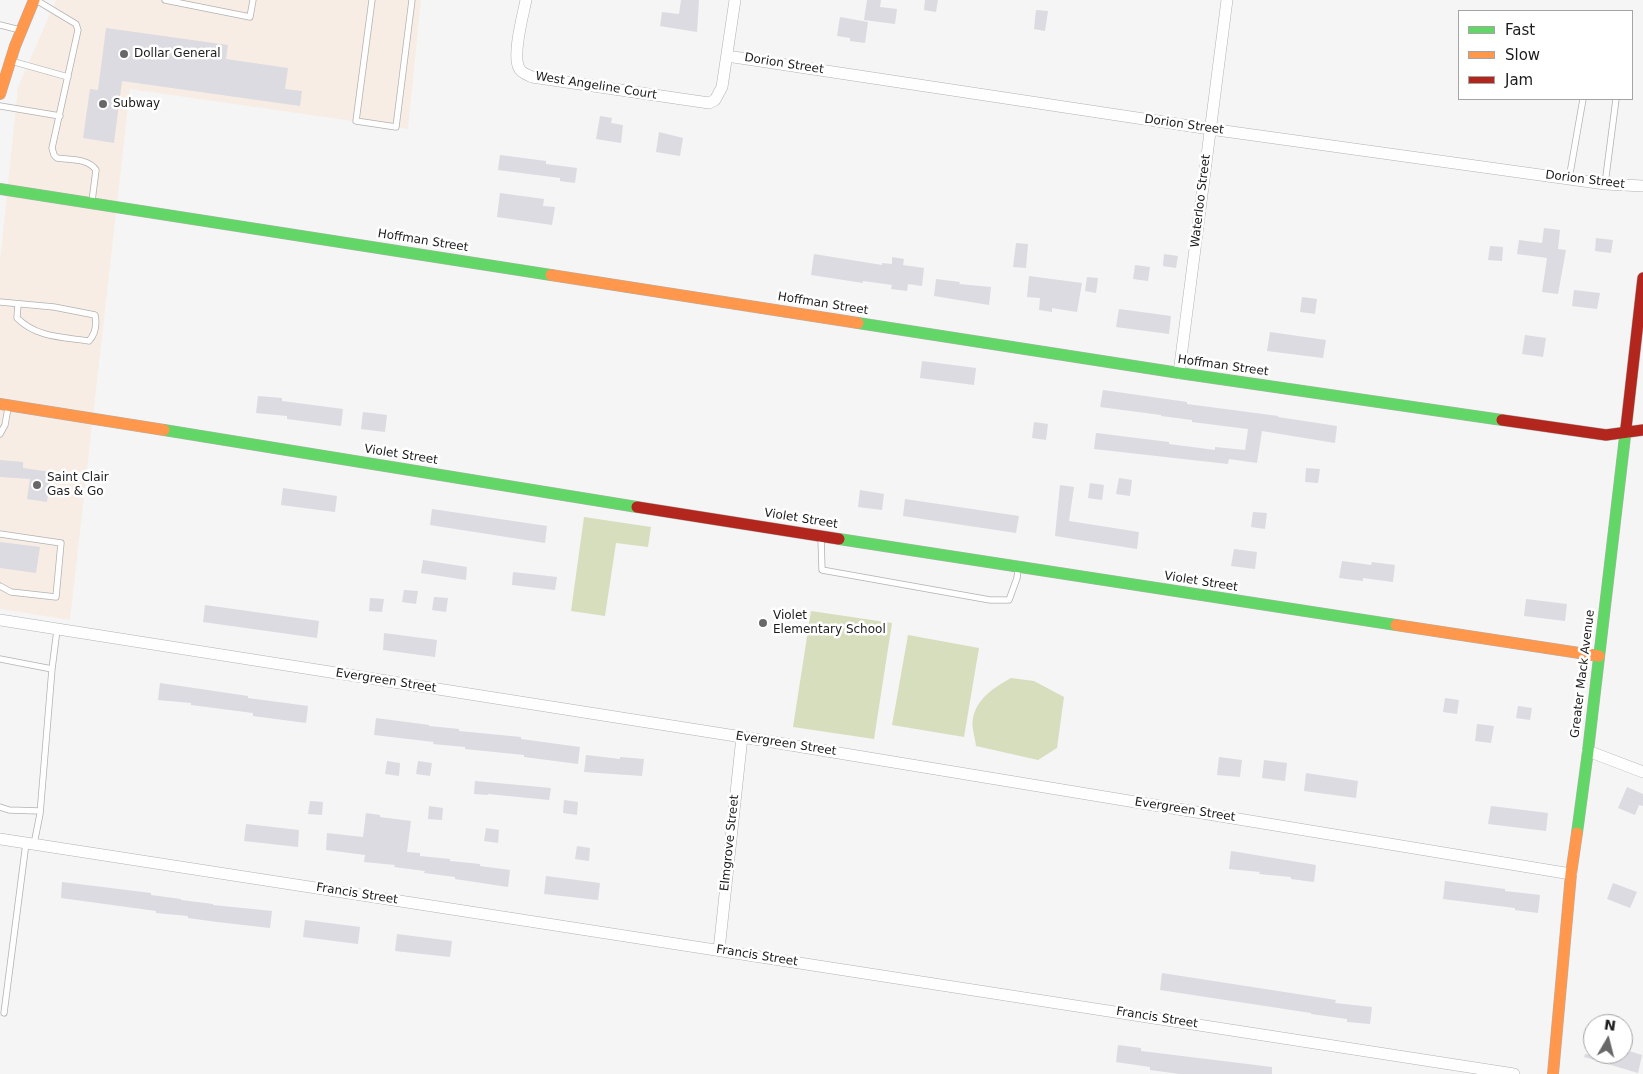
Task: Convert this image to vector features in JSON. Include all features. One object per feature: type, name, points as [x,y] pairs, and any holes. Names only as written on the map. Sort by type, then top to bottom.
[{"type":"street","points":[[0,94],[9,60],[20,30],[35,0]]},
{"type":"street","name":"West Angeline Court","points":[[526,0],[516,55],[518,68],[532,77],[709,102],[715,100],[722,87],[727,56]]},
{"type":"street","points":[[727,56],[734,0]]},
{"type":"street","name":"Waterloo Street","points":[[1179,373],[1227,0]]},
{"type":"street","name":"Dorion Street","points":[[727,56],[1210,129],[1605,184],[1643,186]]},
{"type":"street","name":"Hoffman Street","points":[[0,189],[1179,373],[1606,435],[1643,430]]},
{"type":"street","name":"Greater Mack Avenue","points":[[1553,1074],[1570,874],[1588,750],[1643,278]]},
{"type":"street","name":"Violet Street","points":[[4,405],[1018,568],[1599,656]]},
{"type":"street","name":"Evergreen Street","points":[[0,620],[742,737],[1570,874]]},
{"type":"street","name":"Elmgrove Street","points":[[719,950],[742,737]]},
{"type":"street","points":[[1588,750],[1643,772]]},
{"type":"street","name":"Francis Street","points":[[0,839],[1514,1074]]},
{"type":"lane","points":[[35,0],[76,24],[78,30],[52,148],[57,158],[89,162],[96,170],[92,204]]},
{"type":"lane","points":[[165,0],[250,17],[253,0]]},
{"type":"lane","points":[[372,0],[356,121],[396,127],[412,0]]},
{"type":"lane","points":[[0,25],[20,30]]},
{"type":"lane","points":[[9,60],[68,77]]},
{"type":"lane","points":[[1569,179],[1583,100]]},
{"type":"lane","points":[[1605,184],[1616,100]]},
{"type":"lane","points":[[0,106],[60,116]]},
{"type":"lane","points":[[0,302],[54,307],[95,315],[94,335],[89,341],[44,334],[26,327],[17,318],[18,304]]},
{"type":"lane","points":[[0,434],[5,425],[4,405]]},
{"type":"lane","points":[[0,534],[61,543],[56,596],[11,592],[0,586]]},
{"type":"lane","points":[[822,536],[822,570],[990,600],[1009,600],[1017,578],[1018,568]]},
{"type":"lane","points":[[4,1013],[30,844],[40,811],[57,630]]},
{"type":"lane","points":[[0,659],[52,669]]},
{"type":"lane","points":[[0,807],[9,810],[40,811]]},
{"type":"shaded area","points":[[56,0],[421,0],[408,129],[130,89],[70,620],[0,609],[0,261],[18,87]]},
{"type":"green space","points":[[584,517],[651,527],[648,547],[616,543],[605,616],[571,611]]},
{"type":"green space","points":[[811,611],[892,623],[874,739],[793,727]]},
{"type":"green space","points":[[908,635],[979,648],[964,737],[892,725]]},
{"type":"green space","points":[[1011,678],[1034,681],[1064,697],[1057,748],[1038,760],[976,746],[973,721],[978,705],[993,689]]},
{"type":"building","points":[[681,0],[699,0],[697,32],[660,26],[662,12],[679,14]]},
{"type":"building","points":[[867,0],[881,0],[880,7],[897,9],[895,24],[864,20]]},
{"type":"building","points":[[925,0],[938,0],[936,12],[924,10]]},
{"type":"building","points":[[1036,10],[1048,11],[1045,31],[1034,29]]},
{"type":"building","points":[[840,17],[868,22],[865,43],[850,41],[850,38],[837,36]]},
{"type":"building","points":[[106,28],[228,45],[226,59],[288,68],[285,89],[302,91],[300,106],[122,81],[114,143],[83,138],[90,89],[98,90]]},
{"type":"building","points":[[600,116],[612,118],[611,123],[623,125],[621,143],[596,139]]},
{"type":"building","points":[[659,132],[683,138],[680,156],[656,152]]},
{"type":"building","points":[[500,155],[546,161],[546,164],[577,168],[575,183],[560,181],[560,178],[498,170]]},
{"type":"building","points":[[500,193],[544,199],[543,206],[555,207],[552,225],[497,217]]},
{"type":"building","points":[[1544,228],[1560,230],[1558,249],[1566,250],[1558,294],[1542,292],[1547,258],[1517,254],[1519,240],[1542,243]]},
{"type":"building","points":[[1596,238],[1613,240],[1611,253],[1595,251]]},
{"type":"building","points":[[1016,243],[1028,244],[1026,268],[1013,267]]},
{"type":"building","points":[[1490,246],[1503,247],[1502,261],[1488,260]]},
{"type":"building","points":[[814,254],[882,265],[882,263],[892,264],[892,257],[904,259],[903,265],[924,268],[922,286],[908,284],[907,291],[891,289],[892,285],[863,281],[863,283],[811,275]]},
{"type":"building","points":[[1164,254],[1178,256],[1176,268],[1163,266]]},
{"type":"building","points":[[1135,265],[1150,267],[1148,281],[1133,279]]},
{"type":"building","points":[[1029,276],[1082,283],[1077,312],[1052,308],[1052,312],[1039,310],[1040,298],[1027,297]]},
{"type":"building","points":[[1087,277],[1098,278],[1096,293],[1085,291]]},
{"type":"building","points":[[936,279],[960,282],[959,284],[991,287],[989,305],[934,296]]},
{"type":"building","points":[[1574,290],[1600,293],[1597,309],[1572,306]]},
{"type":"building","points":[[1302,297],[1317,299],[1315,314],[1300,312]]},
{"type":"building","points":[[1119,309],[1171,316],[1169,334],[1116,327]]},
{"type":"building","points":[[1270,332],[1326,340],[1323,358],[1267,351]]},
{"type":"building","points":[[1525,335],[1546,338],[1543,357],[1522,354]]},
{"type":"building","points":[[922,361],[976,368],[974,385],[920,378]]},
{"type":"building","points":[[1103,390],[1337,426],[1335,443],[1262,431],[1257,463],[1229,459],[1228,464],[1094,449],[1096,433],[1215,450],[1215,447],[1245,450],[1248,429],[1100,407]]},
{"type":"building","points":[[258,396],[282,398],[282,401],[343,409],[341,426],[287,419],[287,416],[256,413]]},
{"type":"building","points":[[363,412],[387,415],[385,432],[361,429]]},
{"type":"building","points":[[1034,422],[1048,424],[1046,440],[1032,438]]},
{"type":"building","points":[[0,460],[23,462],[23,468],[51,472],[47,502],[27,499],[30,479],[0,477]]},
{"type":"building","points":[[1306,468],[1320,469],[1318,483],[1305,482]]},
{"type":"building","points":[[1119,478],[1132,480],[1130,496],[1116,494]]},
{"type":"building","points":[[1090,483],[1104,485],[1102,500],[1088,498]]},
{"type":"building","points":[[1060,485],[1074,487],[1069,521],[1139,532],[1137,549],[1055,536]]},
{"type":"building","points":[[283,488],[337,496],[335,512],[281,505]]},
{"type":"building","points":[[860,490],[884,494],[882,510],[858,507]]},
{"type":"building","points":[[905,499],[1019,516],[1016,533],[903,516]]},
{"type":"building","points":[[432,509],[547,526],[545,543],[430,525]]},
{"type":"building","points":[[1253,512],[1267,513],[1265,529],[1251,527]]},
{"type":"building","points":[[0,542],[40,547],[36,573],[0,568]]},
{"type":"building","points":[[1234,549],[1257,552],[1255,569],[1231,566]]},
{"type":"building","points":[[423,560],[467,567],[466,580],[421,573]]},
{"type":"building","points":[[1342,561],[1371,565],[1372,562],[1395,565],[1393,582],[1363,578],[1363,581],[1339,578]]},
{"type":"building","points":[[513,572],[557,577],[555,590],[512,585]]},
{"type":"building","points":[[404,590],[418,591],[416,604],[402,602]]},
{"type":"building","points":[[434,597],[448,598],[446,612],[432,610]]},
{"type":"building","points":[[370,598],[384,599],[382,612],[369,611]]},
{"type":"building","points":[[1526,599],[1567,604],[1565,621],[1524,616]]},
{"type":"building","points":[[205,605],[319,621],[317,638],[203,622]]},
{"type":"building","points":[[384,633],[437,640],[435,657],[383,650]]},
{"type":"building","points":[[160,683],[308,706],[306,723],[253,716],[253,713],[191,705],[191,703],[158,700]]},
{"type":"building","points":[[1445,698],[1459,700],[1457,714],[1443,712]]},
{"type":"building","points":[[1518,706],[1532,708],[1530,720],[1516,718]]},
{"type":"building","points":[[376,718],[459,729],[459,731],[521,737],[521,739],[580,747],[578,764],[524,757],[524,755],[465,749],[465,747],[433,744],[434,742],[374,735]]},
{"type":"building","points":[[1477,724],[1494,726],[1491,743],[1475,741]]},
{"type":"building","points":[[586,755],[620,759],[620,757],[644,759],[642,776],[584,772]]},
{"type":"building","points":[[1219,757],[1242,760],[1240,777],[1217,775]]},
{"type":"building","points":[[1264,760],[1287,763],[1285,781],[1262,778]]},
{"type":"building","points":[[387,761],[400,763],[399,776],[385,774]]},
{"type":"building","points":[[418,761],[432,763],[430,776],[416,774]]},
{"type":"building","points":[[1306,773],[1358,781],[1356,798],[1304,791]]},
{"type":"building","points":[[475,781],[551,788],[549,800],[474,794]]},
{"type":"building","points":[[1627,787],[1643,794],[1643,806],[1639,805],[1635,815],[1618,808]]},
{"type":"building","points":[[564,800],[578,802],[577,815],[563,813]]},
{"type":"building","points":[[310,801],[323,802],[322,815],[308,814]]},
{"type":"building","points":[[429,806],[443,808],[442,820],[428,819]]},
{"type":"building","points":[[1491,806],[1548,813],[1546,831],[1488,824]]},
{"type":"building","points":[[366,813],[411,821],[407,852],[420,853],[420,856],[450,859],[450,861],[510,870],[508,887],[424,873],[425,871],[394,867],[395,865],[364,862],[365,855],[326,850],[327,833],[363,837]]},
{"type":"building","points":[[246,824],[299,830],[298,847],[244,841]]},
{"type":"building","points":[[486,828],[499,830],[498,843],[484,841]]},
{"type":"building","points":[[577,846],[590,848],[589,861],[575,859]]},
{"type":"building","points":[[1231,851],[1316,865],[1314,882],[1291,879],[1291,877],[1259,874],[1260,872],[1229,869]]},
{"type":"building","points":[[546,876],[600,883],[598,900],[544,894]]},
{"type":"building","points":[[1445,881],[1540,895],[1538,913],[1515,910],[1515,908],[1443,899]]},
{"type":"building","points":[[62,882],[151,893],[151,895],[213,905],[272,911],[270,928],[188,918],[188,916],[156,913],[156,911],[61,898]]},
{"type":"building","points":[[1613,883],[1637,892],[1630,908],[1607,899]]},
{"type":"building","points":[[305,920],[360,927],[358,944],[303,937]]},
{"type":"building","points":[[397,934],[452,941],[450,957],[395,951]]},
{"type":"building","points":[[1162,973],[1336,1000],[1335,1003],[1372,1007],[1370,1024],[1347,1022],[1347,1019],[1160,990]]},
{"type":"building","points":[[1118,1045],[1141,1048],[1141,1051],[1272,1067],[1272,1074],[1180,1074],[1150,1070],[1150,1067],[1116,1062]]},
{"type":"building","points":[[1633,1052],[1642,1055],[1638,1073],[1608,1064],[1633,1064]]},
{"type":"traffic: fast","points":[[0,189],[551,275]]},
{"type":"traffic: fast","points":[[858,323],[1179,373],[1502,420]]},
{"type":"traffic: fast","points":[[1577,833],[1626,428]]},
{"type":"traffic: fast","points":[[164,430],[637,507]]},
{"type":"traffic: fast","points":[[839,539],[1396,625]]},
{"type":"traffic: slow","points":[[0,94],[15,46],[34,0]]},
{"type":"traffic: slow","points":[[551,275],[858,323]]},
{"type":"traffic: slow","points":[[0,404],[164,430]]},
{"type":"traffic: slow","points":[[1396,625],[1599,656]]},
{"type":"traffic: slow","points":[[1553,1074],[1571,874],[1577,833]]},
{"type":"traffic: jam","points":[[1626,428],[1643,278]]},
{"type":"traffic: jam","points":[[1502,420],[1606,435],[1643,430]]},
{"type":"traffic: jam","points":[[637,507],[839,539]]},
{"type":"place","name":"Dollar General","points":[[124,54]]},
{"type":"place","name":"Subway","points":[[103,104]]},
{"type":"place","name":"Saint Clair Gas & Go","points":[[37,485]]},
{"type":"place","name":"Violet Elementary School","points":[[763,623]]}]
